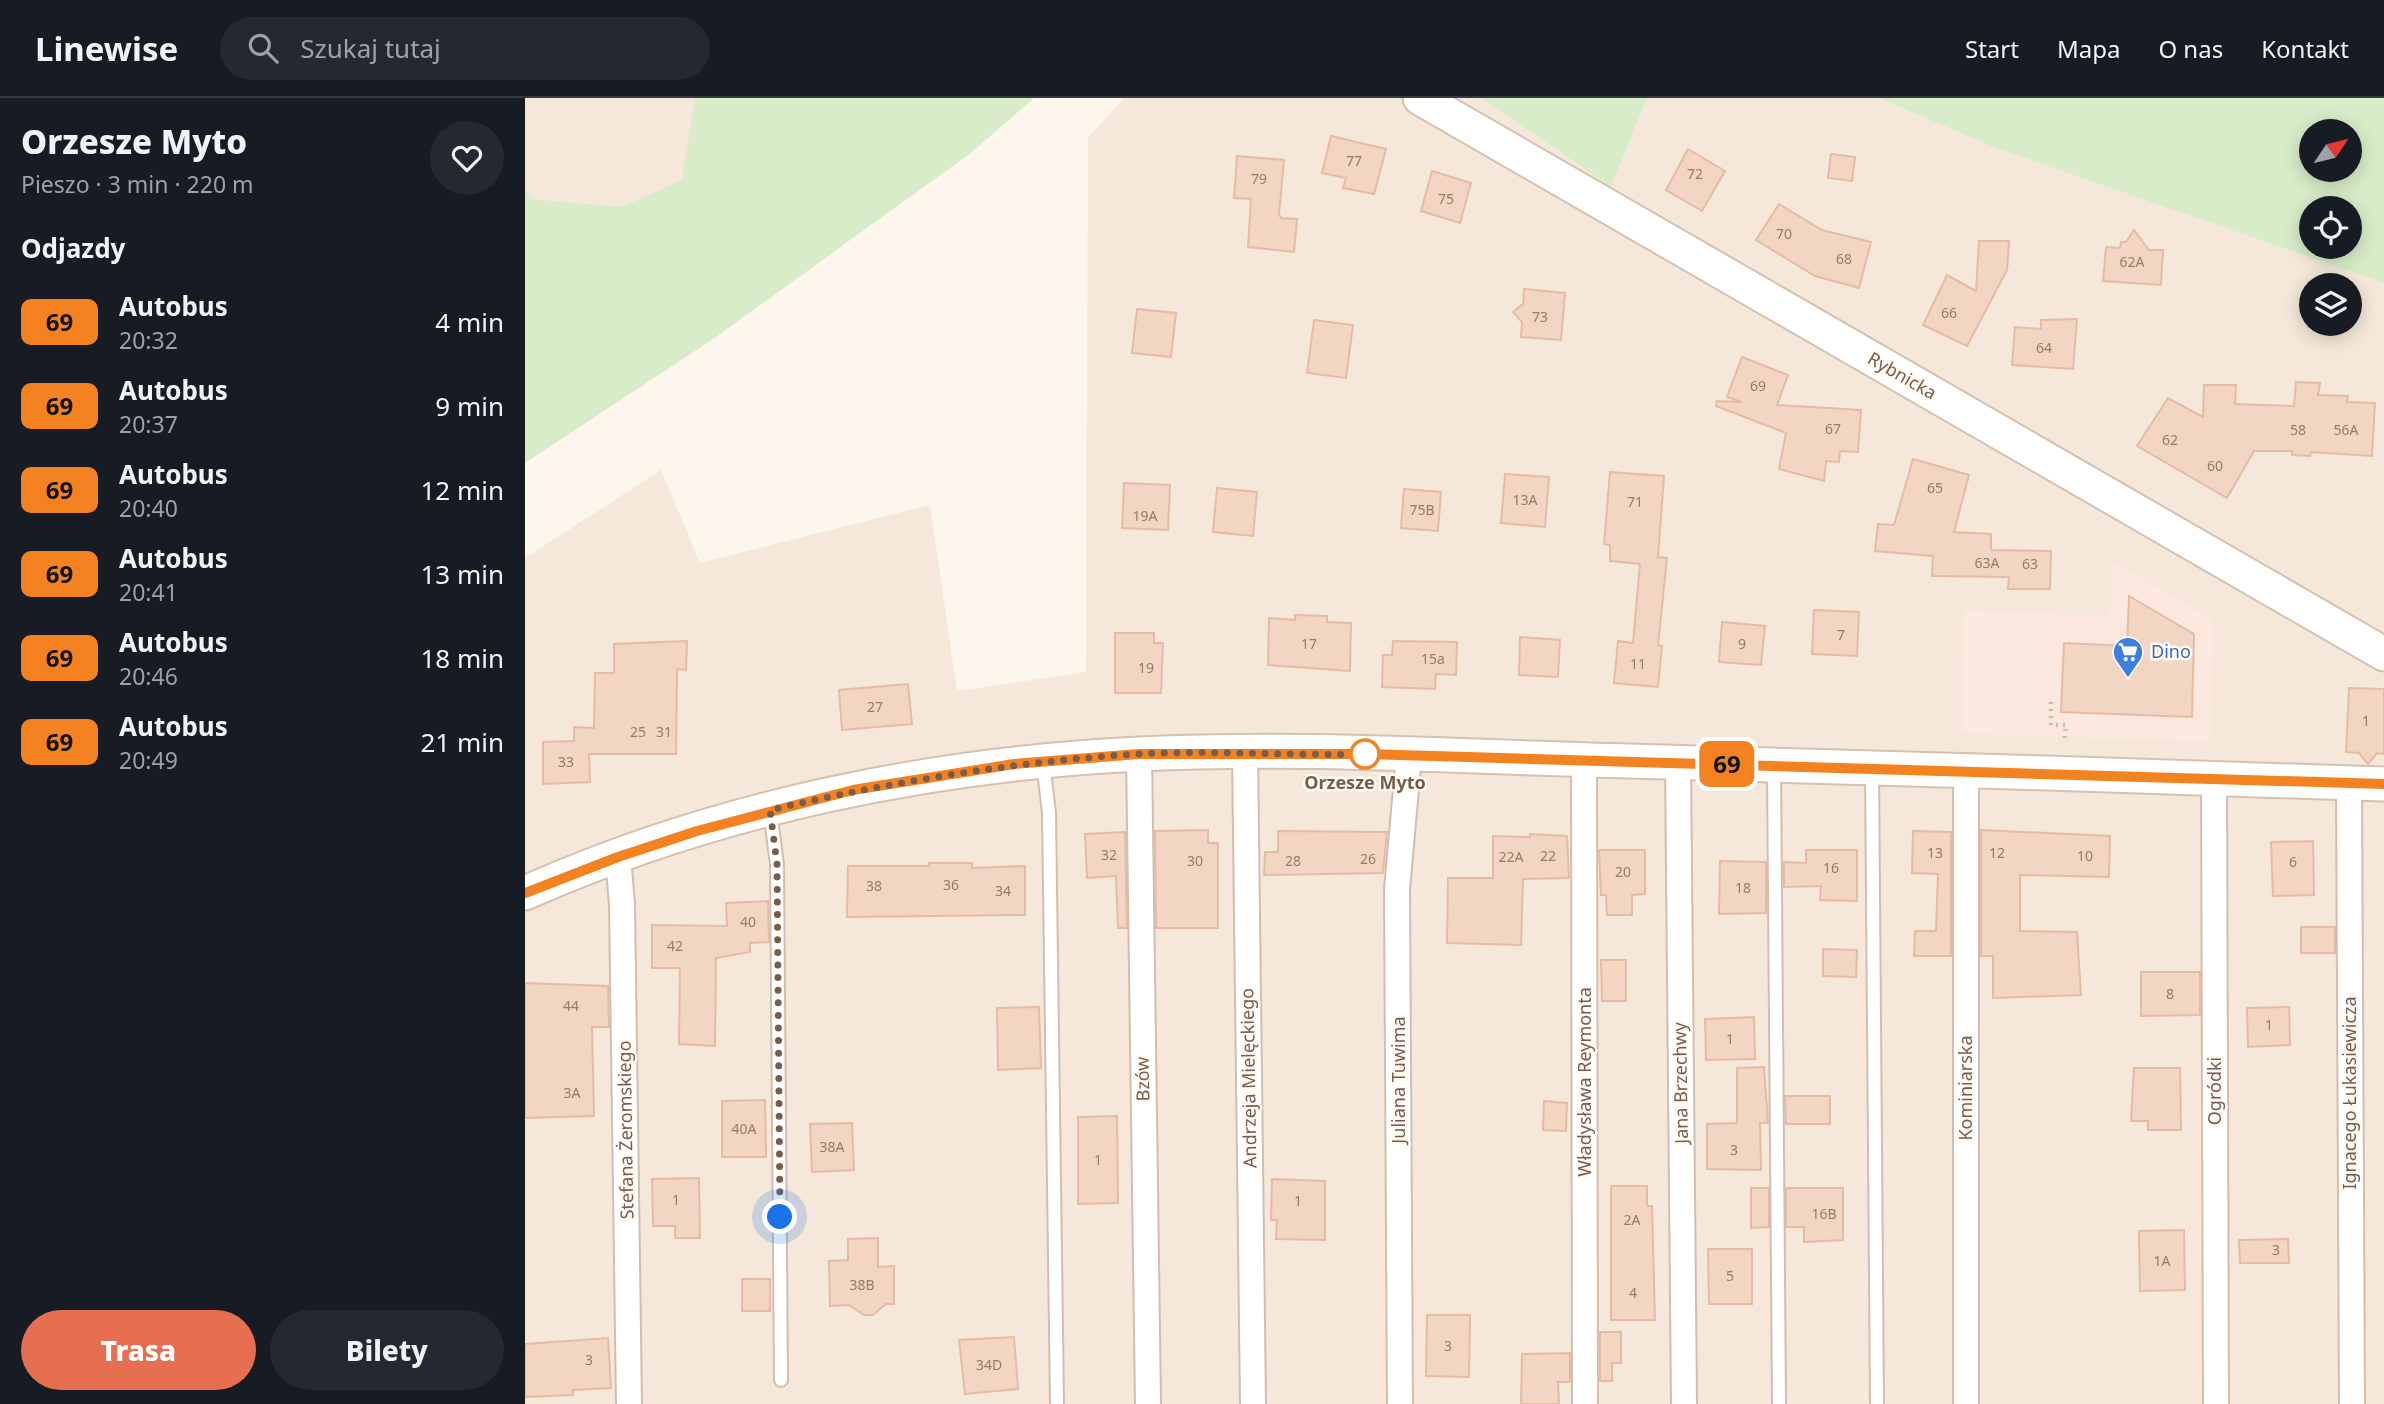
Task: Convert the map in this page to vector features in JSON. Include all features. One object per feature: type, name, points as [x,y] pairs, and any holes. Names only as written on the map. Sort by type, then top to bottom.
[{"type":"street","name":"Rybnicka","points":[[1419,98],[2384,654]]},
{"type":"street","points":[[525,894],[618,857],[770,810],[943,774],[1043,761],[1139,754],[1245,752],[1678,762],[2384,784]]},
{"type":"street","name":"Andrzeja Mielęckiego","points":[[1245,752],[1253,1404]]},
{"type":"street","name":"Bzów","points":[[1139,754],[1148,1404]]},
{"type":"street","name":"Juliana Tuwima","points":[[1401,1404],[1398,890],[1409,756]]},
{"type":"street","name":"Władysława Reymonta","points":[[1584,760],[1585,1404]]},
{"type":"street","name":"Jana Brzechwy","points":[[1678,762],[1684,1404]]},
{"type":"street","name":"Kominiarska","points":[[1966,772],[1966,1404]]},
{"type":"street","name":"Ogródki","points":[[2214,779],[2216,1404]]},
{"type":"street","name":"Ignacego Łukasiewicza","points":[[2349,783],[2352,1404]]},
{"type":"street","name":"Stefana Żeromskiego","points":[[618,857],[622,904],[629,1404]]},
{"type":"lane","points":[[1043,761],[1049,813],[1057,1404]]},
{"type":"lane","points":[[1774,765],[1779,1404]]},
{"type":"lane","points":[[1872,767],[1877,1404]]},
{"type":"lane","points":[[770,810],[777,864],[781,1380]]},
{"type":"path","points":[[2051,702],[2051,725],[2066,725],[2060,774]]},
{"type":"shaded area","points":[[525,98],[695,98],[683,180],[621,207],[533,199],[525,188]]},
{"type":"shaded area","points":[[1124,98],[1482,98],[1611,186],[1647,98],[1879,98],[1998,149],[2299,253],[2299,259],[2315,259],[2355,273],[2299,273],[2299,336],[2362,336],[2362,275],[2384,283],[2384,1404],[525,1404],[525,558],[661,470],[700,563],[930,505],[957,691],[1086,672],[1088,138]]},
{"type":"shaded area","points":[[2114,562],[2214,621],[2210,742],[1962,733],[1963,610],[2110,617]]},
{"type":"green space","points":[[695,98],[1034,98],[972,152],[716,337],[525,463],[525,188],[533,199],[621,207],[682,180]]},
{"type":"green space","points":[[1482,98],[1647,98],[1611,187]]},
{"type":"green space","points":[[1879,98],[2384,98],[2384,283],[2362,275],[2362,273],[2315,259],[2362,259],[2362,196],[2299,196],[2299,253],[1998,149]]},
{"type":"building","points":[[1331,136],[1386,149],[1374,194],[1343,188],[1346,178],[1322,173]]},
{"type":"building","points":[[1688,149],[1725,171],[1702,211],[1666,190]]},
{"type":"building","points":[[1831,154],[1855,157],[1852,181],[1828,178]]},
{"type":"building","points":[[1237,156],[1284,160],[1279,214],[1281,218],[1297,219],[1294,252],[1248,247],[1251,199],[1234,198]]},
{"type":"building","points":[[1432,171],[1471,183],[1460,223],[1421,211]]},
{"type":"building","points":[[1779,204],[1822,230],[1871,242],[1859,288],[1815,276],[1756,240]]},
{"type":"building","points":[[2134,230],[2149,250],[2163,250],[2161,285],[2103,281],[2106,247],[2120,248],[2121,242],[2126,242]]},
{"type":"building","points":[[1979,241],[2009,241],[2007,270],[1967,346],[1923,325],[1947,275],[1976,291]]},
{"type":"building","points":[[1524,289],[1565,293],[1561,340],[1521,337],[1522,322],[1513,312],[1523,304]]},
{"type":"building","points":[[1137,309],[1176,313],[1171,357],[1132,353]]},
{"type":"building","points":[[2077,319],[2073,369],[2012,365],[2015,327],[2041,329],[2041,320]]},
{"type":"building","points":[[1314,320],[1353,325],[1346,378],[1307,373]]},
{"type":"building","points":[[1742,357],[1788,375],[1777,405],[1861,410],[1858,452],[1840,451],[1839,462],[1826,461],[1824,481],[1779,469],[1786,433],[1716,406],[1717,401],[1742,402],[1727,397]]},
{"type":"building","points":[[2296,382],[2320,383],[2318,395],[2348,396],[2347,402],[2375,403],[2372,456],[2311,452],[2310,456],[2292,455],[2292,451],[2254,451],[2227,498],[2137,446],[2168,398],[2203,417],[2204,385],[2236,385],[2235,404],[2294,406]]},
{"type":"building","points":[[1913,459],[1969,475],[1954,532],[1991,534],[1991,550],[2051,551],[2050,589],[2008,589],[2009,577],[1932,576],[1933,556],[1875,551],[1878,524],[1894,525]]},
{"type":"building","points":[[1610,472],[1664,476],[1658,557],[1667,558],[1658,645],[1662,646],[1658,687],[1614,683],[1618,641],[1633,643],[1640,564],[1610,561],[1610,545],[1604,544]]},
{"type":"building","points":[[1505,474],[1549,477],[1545,527],[1501,523]]},
{"type":"building","points":[[1124,483],[1170,485],[1168,530],[1122,528]]},
{"type":"building","points":[[1217,488],[1257,492],[1253,536],[1213,532]]},
{"type":"building","points":[[1404,489],[1441,492],[1438,531],[1401,528]]},
{"type":"building","name":"Dino","points":[[2129,596],[2194,634],[2192,717],[2061,712],[2064,643],[2127,646]]},
{"type":"building","points":[[1814,610],[1859,612],[1857,656],[1812,654]]},
{"type":"building","points":[[1295,615],[1327,616],[1327,622],[1351,623],[1350,671],[1268,665],[1269,618],[1295,620]]},
{"type":"building","points":[[1722,622],[1765,626],[1761,665],[1719,662]]},
{"type":"building","points":[[1115,633],[1154,633],[1154,643],[1163,643],[1161,693],[1115,693]]},
{"type":"building","points":[[1520,637],[1560,640],[1558,677],[1519,675]]},
{"type":"building","points":[[687,641],[686,670],[677,669],[676,754],[589,754],[590,782],[543,784],[543,742],[574,741],[574,727],[594,728],[595,673],[614,673],[614,644]]},
{"type":"building","points":[[1393,641],[1457,642],[1456,675],[1436,674],[1435,689],[1382,687],[1383,655],[1392,655]]},
{"type":"building","points":[[908,684],[912,724],[842,730],[839,690]]},
{"type":"building","points":[[2349,688],[2384,689],[2384,754],[2377,753],[2368,764],[2359,753],[2346,752]]},
{"type":"building","points":[[1208,830],[1208,843],[1218,843],[1218,928],[1156,928],[1155,831]]},
{"type":"building","points":[[1981,830],[2110,836],[2109,877],[2020,875],[2020,931],[2077,932],[2081,995],[1993,998],[1993,956],[1981,956]]},
{"type":"building","points":[[1278,831],[1387,832],[1383,873],[1264,875],[1265,852],[1278,852]]},
{"type":"building","points":[[1913,831],[1951,832],[1951,956],[1914,956],[1915,931],[1936,931],[1938,874],[1912,873]]},
{"type":"building","points":[[1125,832],[1127,928],[1118,928],[1116,876],[1087,878],[1085,834]]},
{"type":"building","points":[[1530,834],[1567,836],[1569,878],[1523,879],[1521,945],[1447,943],[1448,878],[1493,878],[1493,836],[1530,837]]},
{"type":"building","points":[[2313,841],[2314,895],[2273,896],[2271,842]]},
{"type":"building","points":[[1599,850],[1645,850],[1645,894],[1632,895],[1632,915],[1607,915],[1606,895],[1601,895]]},
{"type":"building","points":[[1806,850],[1857,850],[1857,901],[1820,900],[1821,886],[1784,887],[1784,862],[1806,863]]},
{"type":"building","points":[[1720,861],[1766,862],[1766,913],[1719,914]]},
{"type":"building","points":[[929,863],[972,863],[972,868],[1025,866],[1025,915],[847,917],[848,866],[929,866]]},
{"type":"building","points":[[768,901],[769,942],[750,943],[750,952],[716,958],[715,1046],[679,1044],[680,968],[652,968],[652,925],[727,926],[726,903]]},
{"type":"building","points":[[2301,927],[2335,927],[2335,953],[2301,953]]},
{"type":"building","points":[[1823,949],[1857,950],[1856,977],[1823,976]]},
{"type":"building","points":[[1601,960],[1626,960],[1626,1001],[1602,1001]]},
{"type":"building","points":[[2141,972],[2200,972],[2200,1015],[2141,1016]]},
{"type":"building","points":[[525,983],[608,986],[609,1027],[592,1027],[594,1116],[525,1118]]},
{"type":"building","points":[[1039,1007],[1041,1068],[998,1070],[997,1008]]},
{"type":"building","points":[[2289,1007],[2290,1045],[2248,1047],[2247,1008]]},
{"type":"building","points":[[1754,1017],[1755,1059],[1706,1060],[1705,1019]]},
{"type":"building","points":[[1764,1067],[1768,1123],[1760,1123],[1761,1170],[1707,1169],[1707,1124],[1737,1123],[1737,1068]]},
{"type":"building","points":[[2134,1068],[2180,1068],[2181,1130],[2148,1130],[2148,1121],[2131,1121]]},
{"type":"building","points":[[1785,1096],[1830,1096],[1830,1124],[1786,1124]]},
{"type":"building","points":[[765,1100],[766,1157],[722,1157],[722,1101]]},
{"type":"building","points":[[1544,1101],[1567,1103],[1566,1131],[1543,1130]]},
{"type":"building","points":[[1117,1116],[1118,1203],[1078,1204],[1078,1117]]},
{"type":"building","points":[[852,1123],[854,1170],[812,1172],[810,1124]]},
{"type":"building","points":[[699,1178],[700,1238],[675,1238],[675,1226],[653,1226],[652,1179]]},
{"type":"building","points":[[1272,1179],[1325,1181],[1325,1240],[1276,1239],[1277,1220],[1271,1220]]},
{"type":"building","points":[[1611,1186],[1647,1186],[1647,1206],[1652,1206],[1655,1320],[1611,1320]]},
{"type":"building","points":[[1751,1188],[1769,1188],[1769,1227],[1751,1228]]},
{"type":"building","points":[[1786,1188],[1843,1188],[1843,1240],[1804,1242],[1804,1227],[1786,1227]]},
{"type":"building","points":[[2184,1230],[2185,1290],[2140,1291],[2139,1231]]},
{"type":"building","points":[[878,1238],[878,1267],[894,1266],[894,1304],[886,1304],[873,1315],[864,1315],[849,1305],[830,1306],[829,1261],[848,1260],[848,1239]]},
{"type":"building","points":[[2288,1239],[2289,1263],[2240,1263],[2239,1240]]},
{"type":"building","points":[[1708,1249],[1752,1249],[1752,1304],[1709,1304]]},
{"type":"building","points":[[742,1279],[770,1279],[770,1311],[742,1311]]},
{"type":"building","points":[[1427,1315],[1470,1315],[1469,1377],[1426,1376]]},
{"type":"building","points":[[1600,1332],[1621,1332],[1621,1363],[1612,1363],[1612,1381],[1600,1381]]},
{"type":"building","points":[[1014,1337],[1018,1389],[965,1394],[959,1340]]},
{"type":"building","points":[[608,1338],[611,1388],[573,1390],[573,1395],[525,1397],[525,1344]]},
{"type":"building","points":[[1570,1353],[1570,1382],[1558,1382],[1559,1404],[1521,1404],[1522,1354]]},
{"type":"bus line","name":"69","points":[[525,893],[618,857],[697,831],[853,790],[1014,764],[1139,754],[1365,754],[1851,766],[1966,772],[2384,784]]},
{"type":"place","name":"Dino","points":[[2128,679]]},
{"type":"place","name":"Orzesze Myto","points":[[1365,754]]},
{"type":"route","points":[[780,1217],[777,864],[770,810],[853,790],[943,774],[1043,761],[1139,754],[1365,754]]}]
